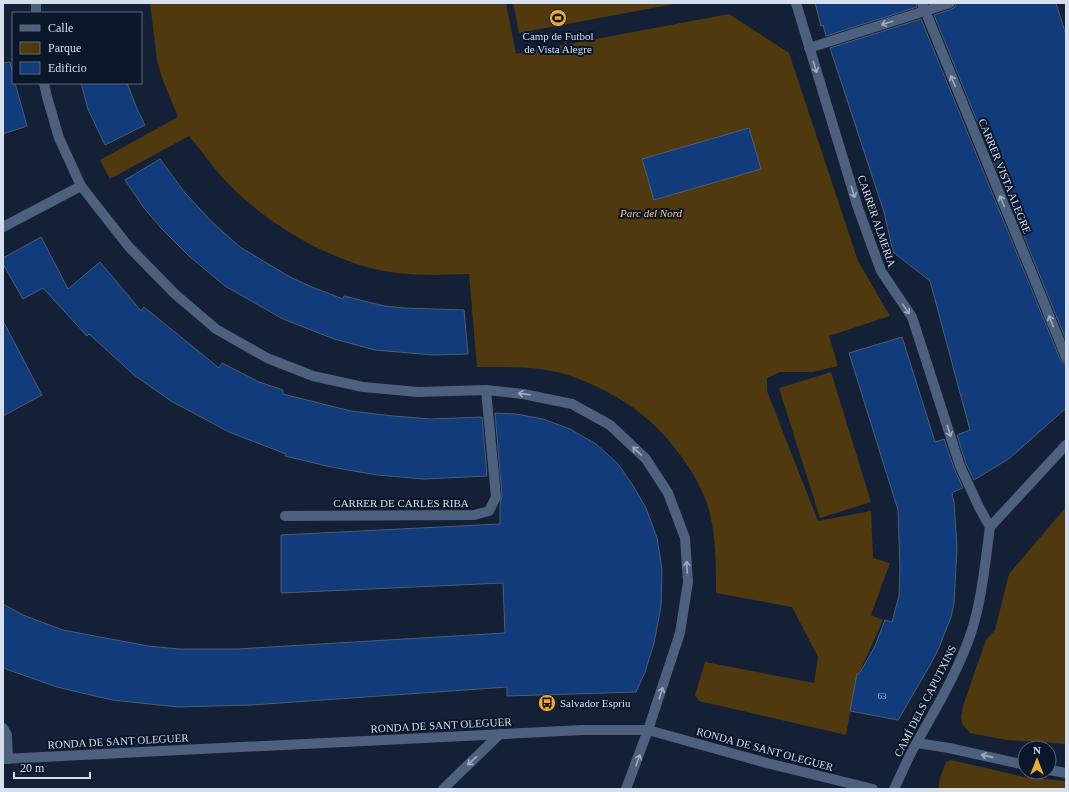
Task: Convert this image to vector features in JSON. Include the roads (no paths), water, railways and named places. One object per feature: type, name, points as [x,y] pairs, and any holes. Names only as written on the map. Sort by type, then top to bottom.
[{"type":"street","name":"CARRER ALMERIA","points":[[796,3],[858,208],[880,271],[912,317],[960,466],[990,527]]},
{"type":"street","points":[[809,48],[923,7],[950,3]]},
{"type":"street","name":"CARRER VISTA ALEGRE","points":[[923,7],[1066,357]]},
{"type":"street","points":[[44,84],[59,138],[81,186],[129,248],[175,294],[216,329],[267,358],[313,376],[363,387],[418,392],[486,390],[523,394],[572,404],[610,425],[646,459],[668,493],[685,538],[688,582],[680,633],[648,730],[626,789]]},
{"type":"street","points":[[3,227],[81,186]]},
{"type":"street","name":"CARRER DE CARLES RIBA","points":[[285,516],[474,515],[489,511],[496,497],[486,390]]},
{"type":"street","points":[[990,527],[1066,445]]},
{"type":"street","name":"CAMÍ DELS CAPUTXINS","points":[[894,789],[916,743],[927,726],[957,668],[970,636],[979,604],[990,527]]},
{"type":"street","points":[[3,728],[6,735],[6,759]]},
{"type":"street","name":"RONDA DE SANT OLEGUER","points":[[6,759],[583,730],[648,730],[755,760],[873,789]]},
{"type":"street","points":[[442,789],[500,734]]},
{"type":"street","points":[[916,743],[949,748],[1017,763]]},
{"type":"place","name":"Camp de Futbol de Vista Alegre","points":[[558,18]]},
{"type":"place","name":"Salvador Espriu","points":[[547,703]]},
{"type":"park label","name":"Parc del Nord","points":[[651,213]]}]
